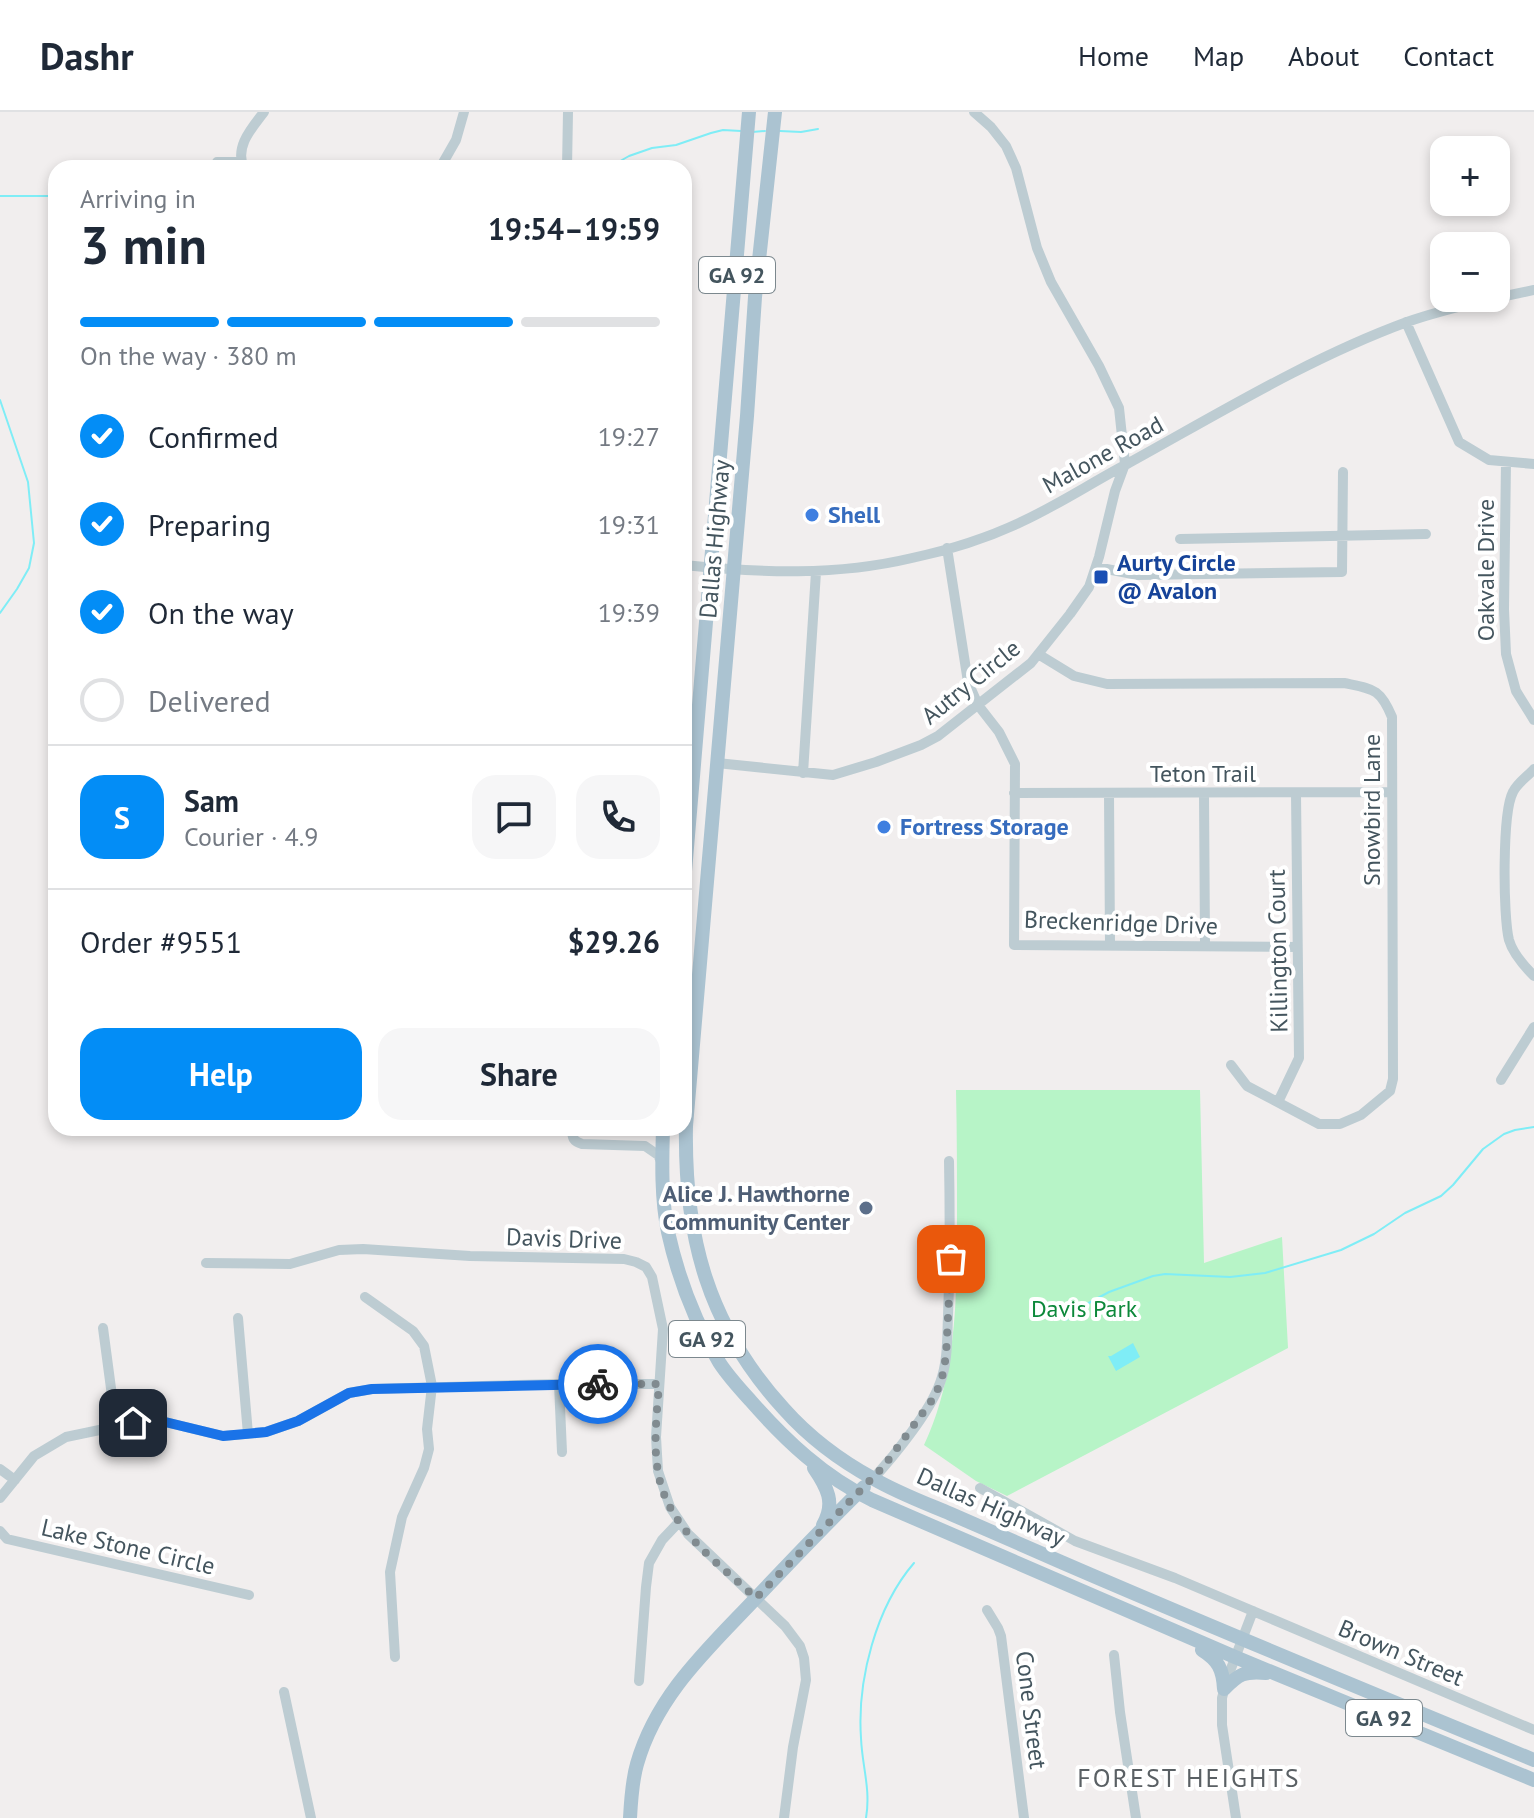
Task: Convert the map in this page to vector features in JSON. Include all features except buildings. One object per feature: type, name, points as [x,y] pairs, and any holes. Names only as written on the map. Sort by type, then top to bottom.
[{"type":"main road","name":"Dallas Highway","points":[[692,790],[749,112]]},
{"type":"main road","name":"Dallas Highway","points":[[692,1056],[755,297],[775,112]]},
{"type":"main road","name":"Dallas Highway","points":[[663,1136],[667,1230],[681,1282],[698,1322],[721,1365],[739,1388],[807,1457],[858,1493],[1235,1657],[1534,1780]]},
{"type":"main road","name":"Dallas Highway","points":[[686,1136],[687,1186],[698,1254],[723,1323],[760,1381],[811,1434],[873,1479],[1242,1641],[1534,1760]]},
{"type":"main road","points":[[807,1457],[830,1497],[827,1519],[817,1534]]},
{"type":"main road","points":[[630,1818],[634,1778],[651,1726],[682,1677],[873,1479]]},
{"type":"main road","points":[[1168,1628],[1215,1659],[1222,1670],[1224,1689]]},
{"type":"main road","points":[[1224,1689],[1246,1672],[1276,1673]]},
{"type":"street","points":[[243,160],[242,144],[264,112]]},
{"type":"street","points":[[445,160],[456,140],[464,112]]},
{"type":"street","points":[[567,160],[568,112]]},
{"type":"street","name":"Autry Circle","points":[[717,763],[833,775],[921,745],[938,736],[1031,663],[1089,587],[1125,464],[1119,408],[1051,282],[1037,248],[1016,168],[1006,146],[974,112]]},
{"type":"street","name":"Malone Road","points":[[1510,295],[1534,290]]},
{"type":"street","name":"Malone Road","points":[[692,566],[816,572],[870,567],[947,548],[1019,523],[1318,361],[1406,322],[1438,312]]},
{"type":"street","points":[[1406,322],[1459,442],[1489,460],[1534,464]]},
{"type":"street","name":"Oakvale Drive","points":[[1506,462],[1506,654],[1516,691],[1534,720]]},
{"type":"street","points":[[1096,567],[1138,575],[1342,572],[1343,472]]},
{"type":"street","points":[[1180,539],[1426,534]]},
{"type":"street","name":"Breckenridge Drive","points":[[947,548],[968,682],[978,705],[999,732],[1015,764],[1014,945],[1297,947]]},
{"type":"street","points":[[803,773],[816,572]]},
{"type":"street","name":"Snowbird Lane","points":[[1038,654],[1074,676],[1107,684],[1344,683],[1373,689],[1385,702],[1392,717],[1393,1079],[1390,1091],[1361,1115],[1340,1124],[1319,1124],[1247,1086],[1231,1065]]},
{"type":"street","points":[[1534,769],[1513,791],[1509,807],[1505,915],[1510,943],[1523,965],[1534,976]]},
{"type":"street","name":"Teton Trail","points":[[1014,793],[1392,792]]},
{"type":"street","points":[[1109,794],[1110,945]]},
{"type":"street","points":[[1204,794],[1205,945]]},
{"type":"street","name":"Killington Court","points":[[1278,1102],[1299,1058],[1296,794]]},
{"type":"street","points":[[1501,1080],[1534,1027]]},
{"type":"street","points":[[572,1136],[574,1141],[582,1144],[645,1146],[657,1136]]},
{"type":"street","points":[[645,1146],[658,1155],[663,1164]]},
{"type":"street","points":[[873,1479],[927,1408],[942,1378],[951,1259],[949,1161]]},
{"type":"street","name":"Davis Drive","points":[[206,1263],[290,1264],[339,1250],[363,1249],[470,1256],[624,1259],[646,1267],[652,1277],[664,1340],[656,1437],[658,1471],[665,1497],[679,1522],[705,1551],[796,1639],[805,1663],[805,1688],[793,1747],[784,1818]]},
{"type":"street","points":[[365,1297],[413,1331],[424,1346],[432,1386],[427,1429],[429,1449],[402,1517],[390,1572],[395,1657]]},
{"type":"street","points":[[238,1318],[248,1434]]},
{"type":"street","points":[[103,1328],[116,1426]]},
{"type":"street","points":[[559,1384],[562,1452]]},
{"type":"street","points":[[0,1498],[34,1456],[66,1437],[133,1423],[161,1421],[223,1436],[266,1432],[298,1421],[349,1393],[372,1389],[659,1384]]},
{"type":"street","points":[[0,1469],[15,1480]]},
{"type":"street","name":"Brown Street","points":[[980,1488],[1075,1541],[1127,1559],[1534,1730]]},
{"type":"street","points":[[639,1681],[649,1563],[662,1540],[679,1522]]},
{"type":"street","name":"Lake Stone Circle","points":[[0,1531],[7,1539],[249,1595]]},
{"type":"street","name":"Cone Street","points":[[987,1610],[1001,1636],[1024,1818]]},
{"type":"street","points":[[1236,1818],[1221,1711],[1224,1689],[1253,1611]]},
{"type":"street","points":[[1114,1655],[1136,1818]]},
{"type":"street","points":[[284,1692],[311,1818]]},
{"type":"green space","name":"Davis Park","points":[[956,1090],[1200,1090],[1204,1263],[1282,1237],[1288,1348],[1007,1496],[976,1481],[924,1445],[943,1391],[953,1335],[957,1249]]},
{"type":"water","points":[[1133,1343],[1140,1357],[1116,1371],[1108,1356]]},
{"type":"waterway","points":[[780,131],[818,129]]},
{"type":"waterway","points":[[622,160],[652,148],[676,145],[723,130],[741,131]]},
{"type":"waterway","points":[[752,132],[765,131]]},
{"type":"waterway","points":[[0,196],[48,196]]},
{"type":"waterway","points":[[0,400],[28,482],[34,543],[29,568],[0,613]]},
{"type":"waterway","points":[[1066,1320],[1109,1292],[1153,1276],[1230,1277],[1265,1273],[1341,1250],[1441,1196],[1483,1149],[1504,1134],[1534,1127]]},
{"type":"waterway","points":[[866,1818],[861,1716],[866,1669],[879,1622],[914,1563]]},
{"type":"way so far","points":[[598,1384],[659,1384],[656,1455],[665,1497],[694,1540],[756,1598],[873,1479],[935,1396],[946,1356],[951,1259]]},
{"type":"place","name":"Shell","points":[[812,515]]},
{"type":"place","name":"Aurty Circle @ Avalon","points":[[1101,577]]},
{"type":"place","name":"Fortress Storage","points":[[884,827]]},
{"type":"place","name":"Alice J. Hawthorne Community Center","points":[[866,1208]]},
{"type":"district","name":"FOREST HEIGHTS","points":[[1189,1778]]},
{"type":"route","points":[[133,1423],[161,1421],[223,1436],[266,1432],[298,1421],[349,1393],[372,1389],[598,1384]]}]
